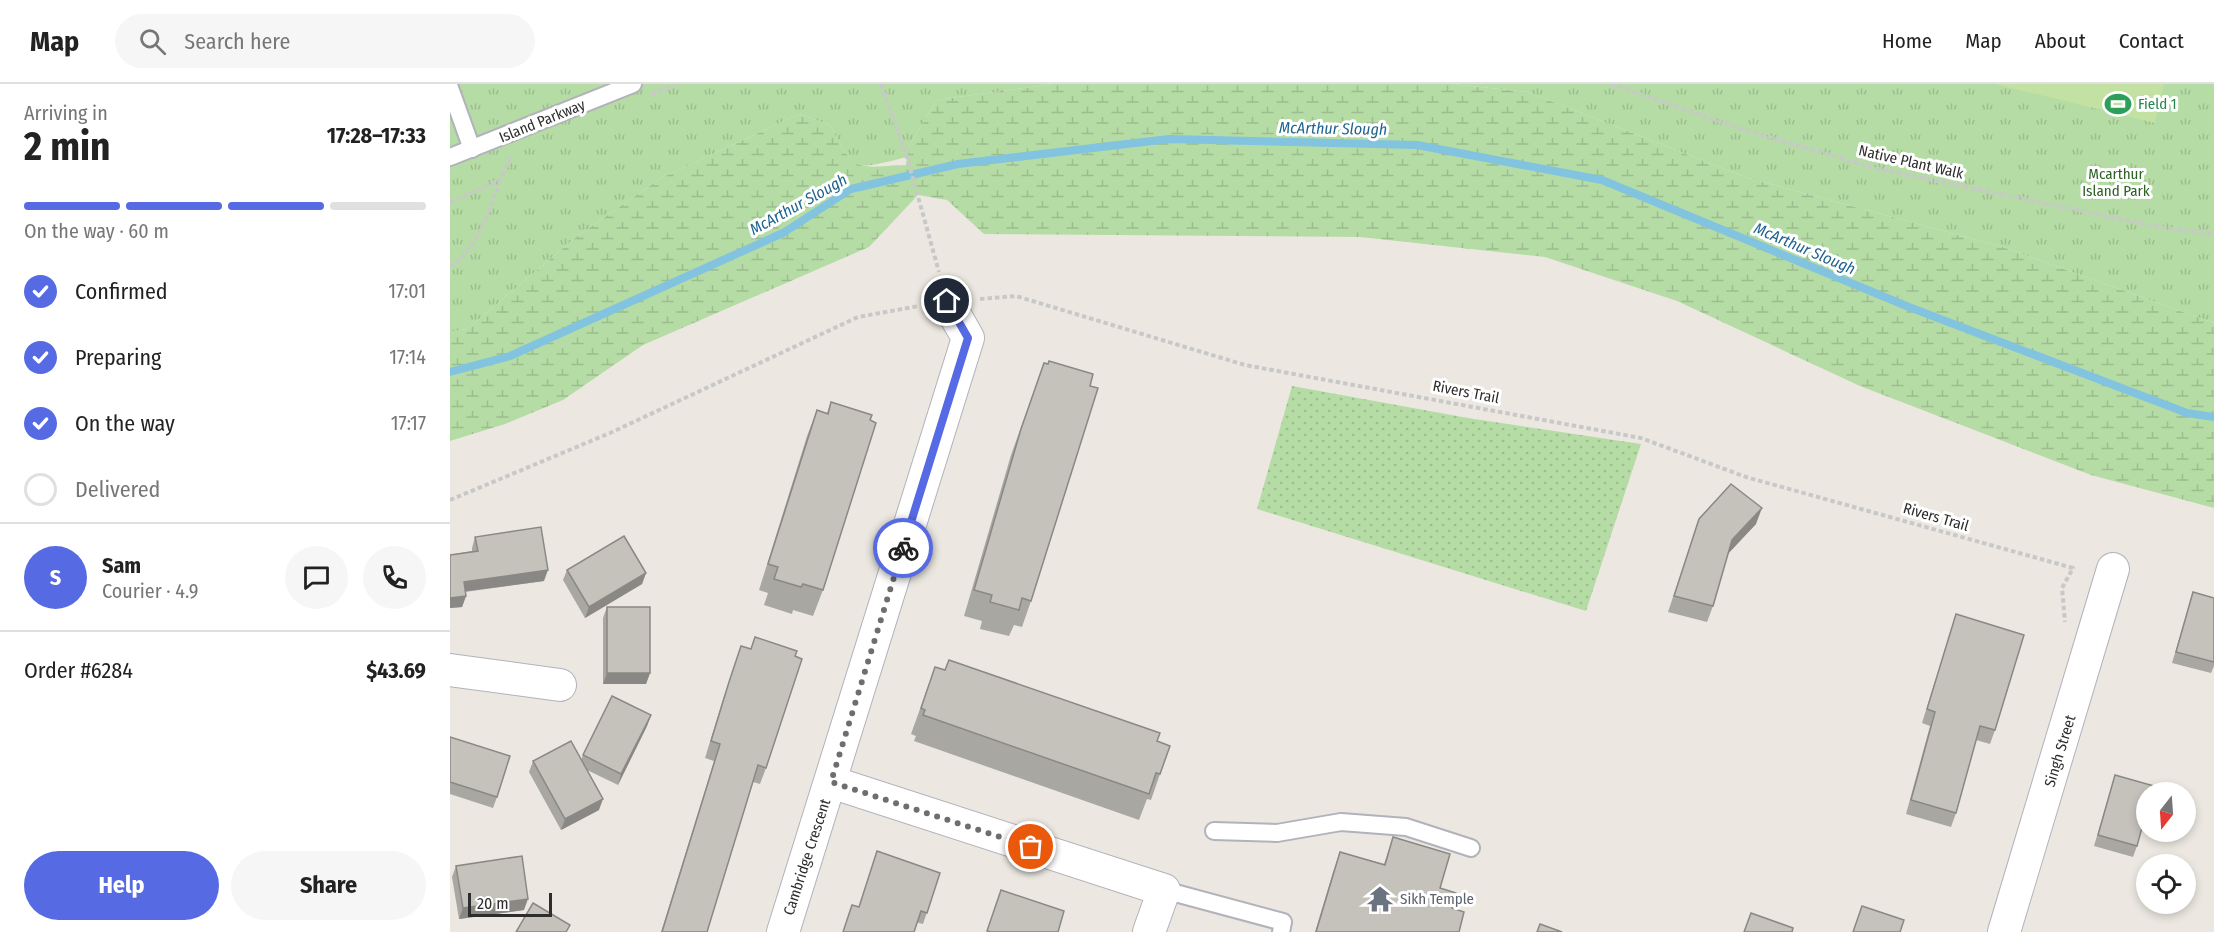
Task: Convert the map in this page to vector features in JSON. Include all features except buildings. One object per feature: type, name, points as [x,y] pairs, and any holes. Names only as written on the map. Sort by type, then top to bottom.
[{"type":"street","name":"Cambridge Crescent","points":[[783,932],[968,338],[947,301]]},
{"type":"street","name":"Singh Street","points":[[2004,932],[2113,569]]},
{"type":"street","points":[[450,670],[560,685]]},
{"type":"street","name":"Cambridge Crescent","points":[[831,782],[1164,890]]},
{"type":"street","points":[[1149,932],[1164,890]]},
{"type":"lane","name":"Island Parkway","points":[[450,157],[633,84]]},
{"type":"lane","points":[[450,88],[472,149]]},
{"type":"lane","points":[[1214,831],[1277,833],[1341,822],[1406,827],[1471,848]]},
{"type":"lane","points":[[1164,890],[1283,922],[1281,932]]},
{"type":"path","points":[[881,84],[921,204],[947,301]]},
{"type":"path","name":"Native Plant Walk","points":[[1611,84],[1742,129],[1874,168],[2164,228],[2214,234]]},
{"type":"path","points":[[450,267],[470,249],[480,231],[512,152]]},
{"type":"path","points":[[450,204],[501,179]]},
{"type":"path","name":"Rivers Trail","points":[[450,500],[610,432],[858,317],[947,301],[1016,296],[1245,365],[1641,438],[1746,477],[2073,568]]},
{"type":"green space","points":[[450,84],[1053,84],[937,100],[908,148],[907,157],[866,166],[852,160],[830,125],[799,114],[661,178],[576,237],[467,329],[450,332]]},
{"type":"green space","points":[[1053,84],[1452,84],[1528,92],[1745,177],[2003,247],[2214,323],[2214,508],[2091,475],[1860,386],[1677,301],[1545,257],[1360,237],[984,234],[947,200],[918,195],[869,247],[643,345],[563,400],[505,424],[450,441],[450,332],[467,329],[576,237],[661,178],[799,114],[830,125],[845,152],[857,164],[875,167],[906,165],[908,148],[937,100]]},
{"type":"green space","name":"Mcarthur Island Park","points":[[1452,84],[2214,84],[2214,323],[2003,247],[1745,177],[1528,92]]},
{"type":"green space","name":"Field 1","points":[[1995,84],[2164,84],[2155,123]]},
{"type":"green space","points":[[1292,386],[1468,418],[1641,444],[1586,611],[1257,509]]},
{"type":"waterway","name":"McArthur Slough","points":[[450,372],[510,356],[783,233],[851,189],[958,164],[1169,139],[1417,145],[1602,180],[1909,307],[2187,413],[2214,417]]},
{"type":"way so far","points":[[903,548],[831,782],[1031,847]]},
{"type":"place","name":"Field 1","points":[[2118,104]]},
{"type":"place","name":"Sikh Temple","points":[[1380,899]]},
{"type":"route","points":[[903,548],[968,338],[947,301]]}]
